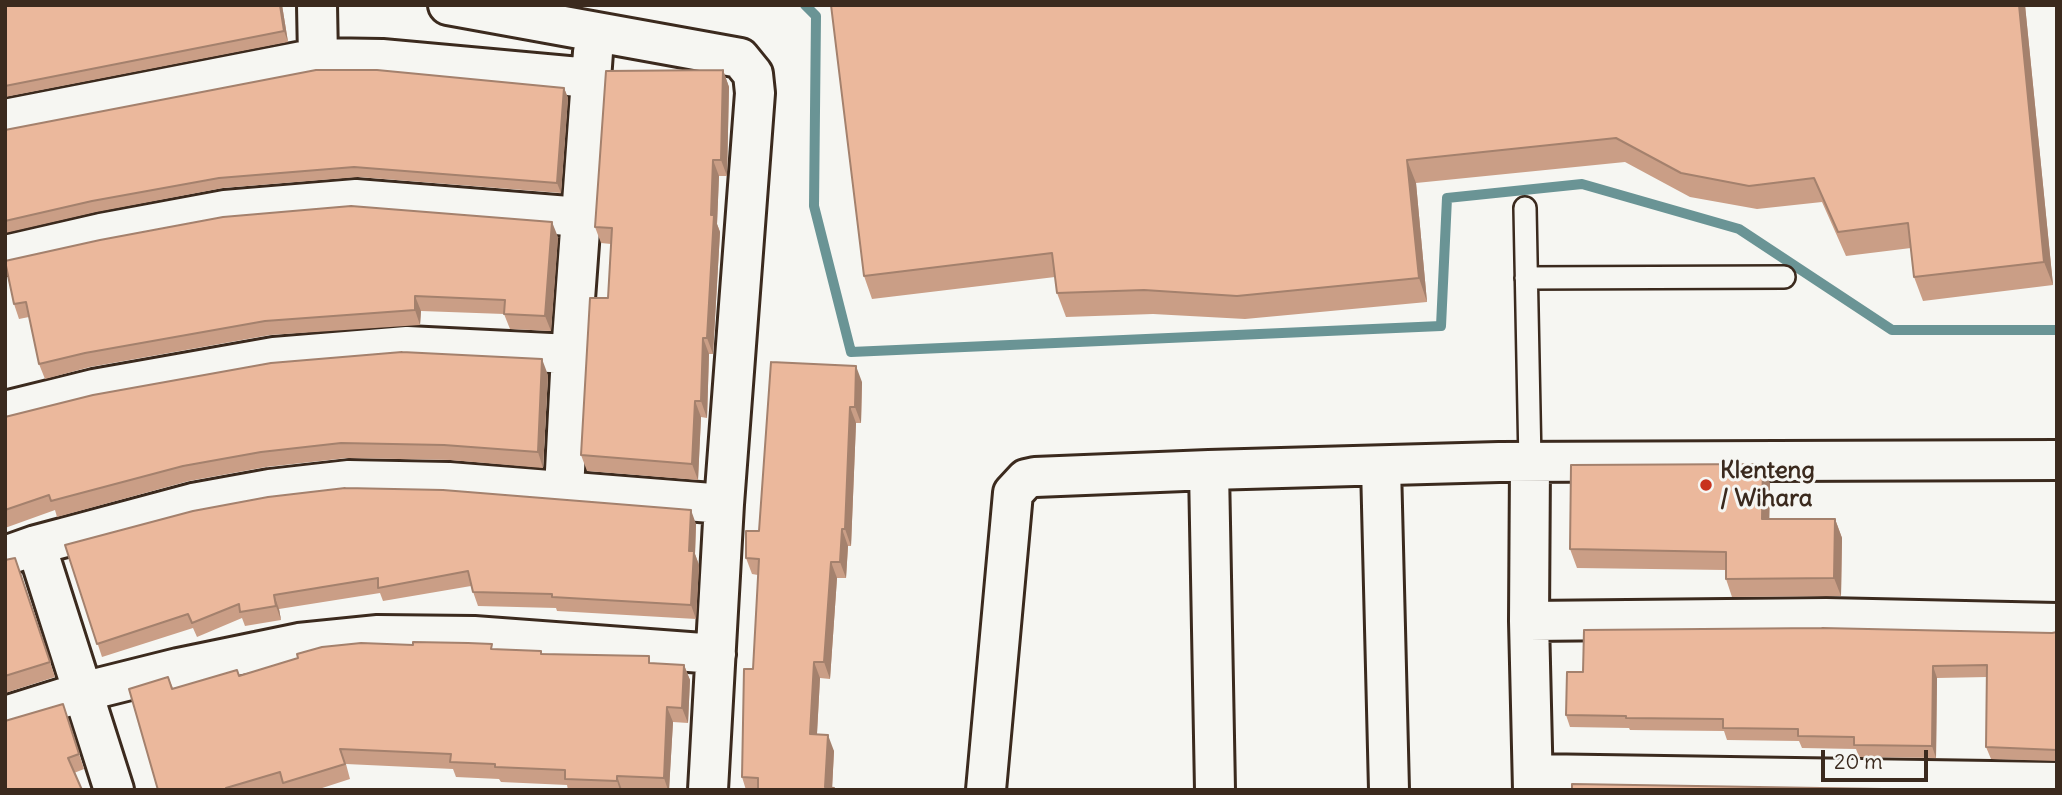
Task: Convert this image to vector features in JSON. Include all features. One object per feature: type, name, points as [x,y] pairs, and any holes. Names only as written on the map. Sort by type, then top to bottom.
[{"type":"street","points":[[317,5],[318,58]]},
{"type":"street","points":[[448,5],[740,58],[754,74],[755,93],[724,504],[708,790]]},
{"type":"street","points":[[564,490],[590,78],[596,31]]},
{"type":"street","points":[[5,119],[318,58],[382,59],[590,78]]},
{"type":"street","points":[[5,255],[101,233],[225,210],[356,199],[581,217]]},
{"type":"street","points":[[5,411],[94,389],[274,357],[407,345],[571,354]]},
{"type":"street","points":[[986,790],[1015,489],[1035,477],[1530,463],[2057,460]]},
{"type":"street","points":[[1530,463],[1529,621],[1533,782],[2057,782]]},
{"type":"street","points":[[1381,466],[1389,790]]},
{"type":"street","points":[[1209,470],[1215,790]]},
{"type":"street","points":[[114,790],[82,692],[21,551],[193,503],[270,489],[349,480],[449,482],[724,504]]},
{"type":"street","points":[[1529,621],[1826,618],[2057,624]]},
{"type":"street","points":[[5,716],[82,692],[178,668],[299,643],[378,635],[474,636],[716,654]]},
{"type":"lane","points":[[1525,208],[1530,463]]},
{"type":"lane","points":[[1526,278],[1784,277]]},
{"type":"building","points":[[5,5],[280,5],[284,31],[5,86]]},
{"type":"building","points":[[831,5],[2019,5],[2044,262],[1914,277],[1908,223],[1838,232],[1814,178],[1749,186],[1681,173],[1616,138],[1407,160],[1419,278],[1237,296],[1144,290],[1057,293],[1052,253],[864,276]]},
{"type":"building","points":[[316,70],[377,70],[564,88],[557,183],[354,167],[219,178],[92,201],[5,221],[5,130]]},
{"type":"building","points":[[723,70],[721,160],[713,160],[711,215],[714,215],[707,338],[703,338],[701,401],[695,401],[692,464],[581,455],[590,298],[608,298],[612,228],[595,227],[606,71]]},
{"type":"building","points":[[351,206],[552,222],[545,316],[504,314],[505,300],[415,296],[415,310],[265,321],[85,353],[39,364],[26,302],[14,304],[5,261],[223,217]]},
{"type":"building","points":[[402,352],[542,359],[538,452],[444,445],[341,443],[261,452],[183,466],[51,501],[49,495],[5,510],[5,417],[93,395],[271,363]]},
{"type":"building","points":[[771,362],[856,366],[855,407],[850,407],[845,529],[842,529],[840,562],[831,562],[824,662],[814,662],[810,734],[828,735],[825,787],[834,788],[833,790],[758,790],[758,778],[742,777],[744,669],[753,669],[759,559],[746,558],[746,531],[759,531]]},
{"type":"building","points":[[1763,464],[1762,519],[1835,519],[1834,578],[1726,579],[1726,552],[1570,549],[1571,465]]},
{"type":"building","points":[[345,488],[443,490],[691,510],[689,551],[694,551],[691,605],[552,597],[552,594],[473,592],[468,571],[378,588],[378,578],[274,595],[276,606],[240,612],[239,604],[192,623],[188,614],[97,644],[65,545],[193,511],[268,497]]},
{"type":"building","points":[[15,558],[50,662],[5,676],[5,560]]},
{"type":"building","points":[[1822,628],[2057,632],[2057,750],[1986,747],[1987,665],[1933,666],[1932,746],[1854,745],[1854,737],[1798,736],[1798,729],[1723,728],[1723,719],[1566,715],[1567,672],[1583,672],[1584,630]]},
{"type":"building","points":[[413,642],[492,644],[491,649],[541,651],[541,654],[649,656],[649,663],[684,665],[682,708],[667,707],[664,778],[617,776],[617,781],[565,779],[565,770],[450,762],[451,754],[340,749],[345,764],[283,783],[280,772],[226,790],[158,790],[129,689],[168,677],[172,689],[237,670],[239,676],[298,658],[297,654],[322,647],[361,643],[413,645]]},
{"type":"building","points":[[63,704],[79,754],[68,758],[82,790],[5,790],[5,721]]},
{"type":"building","points":[[1572,784],[1945,790],[1572,790]]},
{"type":"waterway","points":[[805,5],[816,16],[814,206],[851,352],[1441,326],[1447,198],[1582,184],[1739,229],[1892,330],[2057,330]]},
{"type":"place","name":"Klenteng / Wihara","points":[[1706,485]]}]
